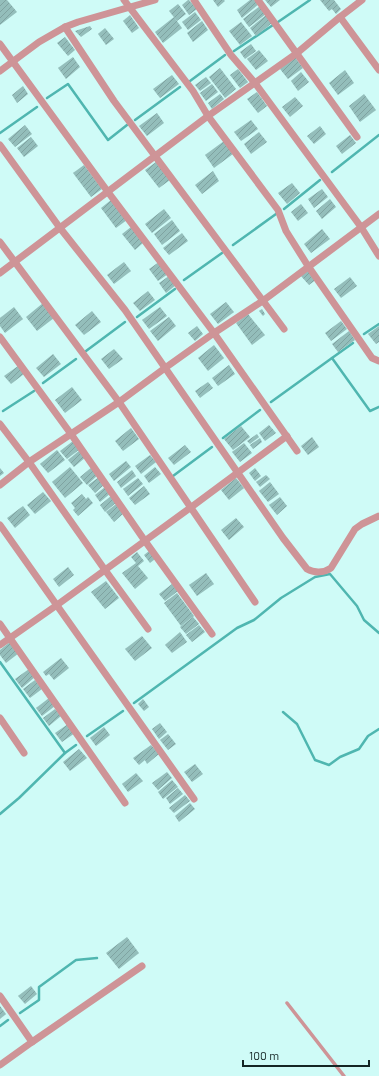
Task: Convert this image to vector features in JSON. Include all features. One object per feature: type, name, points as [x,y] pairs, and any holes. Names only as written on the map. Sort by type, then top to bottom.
[{"type":"street","points":[[124,0],[193,91],[208,116],[278,210],[286,231],[308,266],[372,358],[379,360]]},
{"type":"street","points":[[0,70],[39,42],[65,27],[154,0]]},
{"type":"street","points":[[194,0],[231,55],[255,84],[361,227],[379,256]]},
{"type":"street","points":[[258,0],[356,137]]},
{"type":"street","points":[[0,273],[208,116],[297,53],[362,0]]},
{"type":"street","points":[[340,17],[379,70]]},
{"type":"street","points":[[65,27],[114,101],[284,328]]},
{"type":"street","points":[[0,44],[108,192],[214,333],[297,451]]},
{"type":"street","points":[[0,145],[60,228],[125,310],[283,538],[307,569],[312,572],[327,571],[331,568],[355,529],[379,516]]},
{"type":"street","points":[[0,485],[29,462],[119,402],[214,333],[264,300],[379,214]]},
{"type":"street","points":[[0,242],[119,402],[255,602]]},
{"type":"street","points":[[0,337],[71,434],[212,634]]},
{"type":"street","points":[[0,424],[29,462],[148,629]]},
{"type":"street","points":[[0,645],[145,541],[286,436]]},
{"type":"street","points":[[0,525],[194,799]]},
{"type":"street","points":[[0,624],[125,803]]},
{"type":"street","points":[[0,718],[24,753]]},
{"type":"street","points":[[0,1065],[142,966]]},
{"type":"street","points":[[0,996],[32,1042]]},
{"type":"lane","points":[[287,1003],[344,1076]]},
{"type":"building","points":[[0,0],[7,0],[17,12],[0,25]]},
{"type":"building","points":[[188,0],[197,9],[189,15],[182,5]]},
{"type":"building","points":[[213,0],[224,0],[225,1],[218,7]]},
{"type":"building","points":[[250,0],[256,0],[259,4],[242,18],[237,10]]},
{"type":"building","points":[[265,0],[280,0],[271,7]]},
{"type":"building","points":[[320,0],[334,0],[341,9],[336,14],[332,9],[329,11]]},
{"type":"building","points":[[178,4],[186,14],[177,21],[169,11]]},
{"type":"building","points":[[260,6],[266,14],[249,27],[243,19]]},
{"type":"building","points":[[195,12],[201,20],[188,30],[182,22]]},
{"type":"building","points":[[130,15],[139,28],[132,33],[123,21]]},
{"type":"building","points":[[266,15],[272,23],[256,36],[250,28]]},
{"type":"building","points":[[174,17],[182,28],[163,43],[155,32]]},
{"type":"building","points":[[202,21],[208,30],[193,42],[187,33]]},
{"type":"building","points":[[241,22],[252,36],[240,45],[229,31]]},
{"type":"building","points":[[90,26],[92,29],[81,37],[75,31]]},
{"type":"building","points":[[105,28],[114,39],[106,45],[98,34]]},
{"type":"building","points":[[65,37],[75,50],[68,56],[57,43]]},
{"type":"building","points":[[251,44],[256,51],[245,59],[240,52]]},
{"type":"building","points":[[259,50],[268,61],[256,70],[247,59]]},
{"type":"building","points":[[73,57],[80,67],[66,79],[58,68]]},
{"type":"building","points":[[295,57],[303,68],[288,79],[280,69]]},
{"type":"building","points":[[220,68],[236,89],[225,98],[209,77]]},
{"type":"building","points":[[238,69],[248,82],[240,88],[230,75]]},
{"type":"building","points":[[345,70],[354,83],[338,95],[329,83]]},
{"type":"building","points":[[301,72],[309,82],[298,91],[291,81]]},
{"type":"building","points":[[172,75],[179,84],[160,98],[153,89]]},
{"type":"building","points":[[206,77],[211,83],[200,91],[195,85]]},
{"type":"building","points":[[212,84],[218,92],[206,101],[200,93]]},
{"type":"building","points":[[23,86],[28,94],[17,103],[12,95]]},
{"type":"building","points":[[257,92],[267,106],[258,113],[247,99]]},
{"type":"building","points":[[220,94],[224,99],[212,109],[208,103]]},
{"type":"building","points":[[364,94],[376,110],[360,122],[349,106]]},
{"type":"building","points":[[295,97],[303,106],[290,117],[282,107]]},
{"type":"building","points":[[157,113],[164,123],[147,136],[139,126]]},
{"type":"building","points":[[251,120],[258,129],[241,141],[234,132]]},
{"type":"building","points":[[25,125],[32,134],[15,147],[8,139]]},
{"type":"building","points":[[320,126],[326,134],[314,144],[307,136]]},
{"type":"building","points":[[259,132],[267,142],[251,154],[244,144]]},
{"type":"building","points":[[350,135],[356,143],[342,154],[336,146]]},
{"type":"building","points":[[31,137],[38,146],[24,157],[17,148]]},
{"type":"building","points":[[224,141],[233,154],[214,168],[205,155]]},
{"type":"building","points":[[156,162],[170,180],[159,188],[145,170]]},
{"type":"building","points":[[84,165],[102,189],[91,197],[73,173]]},
{"type":"building","points":[[213,171],[219,181],[202,194],[195,185]]},
{"type":"building","points":[[292,183],[300,193],[287,204],[278,193]]},
{"type":"building","points":[[322,189],[328,197],[314,208],[308,199]]},
{"type":"building","points":[[330,199],[336,207],[322,219],[316,211]]},
{"type":"building","points":[[111,200],[127,220],[116,228],[101,208]]},
{"type":"building","points":[[301,204],[308,213],[298,221],[291,212]]},
{"type":"building","points":[[164,209],[171,218],[152,233],[145,224]]},
{"type":"building","points":[[172,220],[180,231],[162,245],[154,234]]},
{"type":"building","points":[[131,227],[143,243],[135,250],[122,234]]},
{"type":"building","points":[[322,229],[330,239],[311,253],[304,244]]},
{"type":"building","points":[[182,233],[188,241],[169,255],[163,248]]},
{"type":"building","points":[[124,262],[131,271],[114,284],[107,275]]},
{"type":"building","points":[[159,262],[168,274],[158,281],[149,269]]},
{"type":"building","points":[[308,268],[317,279],[309,285],[300,275]]},
{"type":"building","points":[[169,276],[176,285],[166,293],[159,283]]},
{"type":"building","points":[[350,277],[357,286],[341,298],[334,289]]},
{"type":"building","points":[[148,291],[155,300],[140,311],[133,303]]},
{"type":"building","points":[[226,302],[234,312],[218,324],[210,314]]},
{"type":"building","points":[[43,303],[54,318],[37,331],[26,317]]},
{"type":"building","points":[[14,307],[23,319],[5,333],[0,326],[0,318]]},
{"type":"building","points":[[160,307],[167,316],[149,329],[142,320]]},
{"type":"building","points":[[262,309],[265,314],[263,316],[259,311]]},
{"type":"building","points":[[92,311],[101,322],[84,335],[75,325]]},
{"type":"building","points":[[248,314],[265,335],[252,345],[236,323]]},
{"type":"building","points":[[169,317],[176,326],[158,341],[150,331]]},
{"type":"building","points":[[341,321],[347,329],[331,341],[325,333]]},
{"type":"building","points":[[197,326],[203,334],[195,341],[188,333]]},
{"type":"building","points":[[379,326],[379,342],[376,344],[368,334]]},
{"type":"building","points":[[349,331],[355,340],[338,352],[332,344]]},
{"type":"building","points":[[214,345],[224,358],[208,371],[198,358]]},
{"type":"building","points":[[114,349],[123,359],[109,369],[101,359]]},
{"type":"building","points":[[53,354],[61,364],[44,377],[36,368]]},
{"type":"building","points":[[229,365],[235,374],[218,386],[212,378]]},
{"type":"building","points":[[18,366],[24,374],[11,384],[4,376]]},
{"type":"building","points":[[208,382],[213,388],[200,398],[195,391]]},
{"type":"building","points":[[72,387],[82,400],[65,413],[55,400]]},
{"type":"building","points":[[269,425],[276,433],[265,441],[259,433]]},
{"type":"building","points":[[241,426],[250,437],[233,450],[224,439]]},
{"type":"building","points":[[131,428],[139,439],[123,451],[115,441]]},
{"type":"building","points":[[257,434],[259,437],[250,444],[247,441]]},
{"type":"building","points":[[312,437],[319,447],[308,455],[301,446]]},
{"type":"building","points":[[260,438],[262,442],[253,449],[250,445]]},
{"type":"building","points":[[73,441],[80,449],[67,459],[60,451]]},
{"type":"building","points":[[244,443],[252,453],[240,462],[232,452]]},
{"type":"building","points":[[185,445],[191,452],[174,465],[168,458]]},
{"type":"building","points":[[57,450],[65,460],[48,473],[40,464]]},
{"type":"building","points":[[80,450],[86,457],[74,467],[68,460]]},
{"type":"building","points":[[150,455],[156,462],[141,474],[135,466]]},
{"type":"building","points":[[126,461],[131,467],[114,481],[109,474]]},
{"type":"building","points":[[70,467],[83,483],[65,498],[52,482]]},
{"type":"building","points":[[92,467],[98,475],[87,485],[80,477]]},
{"type":"building","points":[[155,467],[161,474],[149,483],[144,476]]},
{"type":"building","points":[[0,468],[4,473],[0,476]]},
{"type":"building","points":[[255,468],[261,476],[255,481],[249,473]]},
{"type":"building","points":[[132,470],[136,476],[121,488],[117,482]]},
{"type":"building","points":[[266,475],[270,479],[260,487],[256,482]]},
{"type":"building","points":[[99,477],[105,484],[95,493],[88,485]]},
{"type":"building","points":[[138,478],[143,484],[128,496],[123,489]]},
{"type":"building","points":[[236,478],[244,488],[229,500],[221,490]]},
{"type":"building","points":[[270,482],[279,494],[268,502],[259,491]]},
{"type":"building","points":[[144,486],[150,494],[135,505],[129,498]]},
{"type":"building","points":[[105,487],[111,493],[100,502],[95,495]]},
{"type":"building","points":[[43,492],[51,501],[35,514],[27,505]]},
{"type":"building","points":[[82,494],[86,499],[88,497],[93,503],[78,516],[73,510],[75,508],[71,503]]},
{"type":"building","points":[[111,496],[117,502],[105,512],[100,505]]},
{"type":"building","points":[[280,497],[287,506],[277,515],[269,505]]},
{"type":"building","points":[[116,504],[124,513],[114,522],[106,512]]},
{"type":"building","points":[[23,506],[30,515],[15,528],[7,518]]},
{"type":"building","points":[[236,518],[244,527],[229,540],[221,530]]},
{"type":"building","points":[[149,551],[155,559],[150,563],[144,555]]},
{"type":"building","points":[[137,552],[144,561],[138,566],[148,578],[135,589],[122,573],[136,563],[131,557]]},
{"type":"building","points":[[68,567],[74,575],[59,587],[53,579]]},
{"type":"building","points":[[206,573],[214,584],[197,596],[189,585]]},
{"type":"building","points":[[106,581],[119,598],[105,609],[91,592]]},
{"type":"building","points":[[172,584],[178,591],[165,601],[159,594]]},
{"type":"building","points":[[177,593],[194,616],[181,626],[164,603]]},
{"type":"building","points":[[193,617],[199,624],[186,634],[180,627]]},
{"type":"building","points":[[199,625],[205,632],[192,642],[186,635]]},
{"type":"building","points":[[180,632],[187,642],[172,653],[165,645]]},
{"type":"building","points":[[142,636],[152,648],[135,661],[125,649]]},
{"type":"building","points":[[10,642],[19,653],[6,663],[0,655],[0,650]]},
{"type":"building","points":[[61,658],[69,668],[54,680],[49,674],[46,676],[43,672]]},
{"type":"building","points":[[29,669],[35,677],[22,688],[15,679]]},
{"type":"building","points":[[35,680],[42,689],[30,698],[23,689]]},
{"type":"building","points":[[49,698],[55,706],[42,716],[36,708]]},
{"type":"building","points":[[143,699],[149,707],[144,711],[138,704]]},
{"type":"building","points":[[55,709],[61,716],[49,726],[43,718]]},
{"type":"building","points":[[160,723],[167,732],[159,739],[152,729]]},
{"type":"building","points":[[68,724],[75,733],[62,742],[55,733]]},
{"type":"building","points":[[104,727],[110,735],[96,746],[90,738]]},
{"type":"building","points":[[168,734],[176,744],[168,750],[160,740]]},
{"type":"building","points":[[151,745],[159,754],[147,764],[145,760],[139,765],[133,758]]},
{"type":"building","points":[[79,749],[87,758],[70,771],[63,762]]},
{"type":"building","points":[[195,764],[203,774],[192,782],[184,772]]},
{"type":"building","points":[[167,772],[172,778],[158,790],[152,783]]},
{"type":"building","points":[[136,773],[143,781],[128,792],[122,784]]},
{"type":"building","points":[[172,780],[178,787],[163,799],[158,792]]},
{"type":"building","points":[[178,788],[183,794],[170,804],[166,798]]},
{"type":"building","points":[[185,795],[190,801],[174,813],[169,808]]},
{"type":"building","points":[[190,803],[195,809],[179,822],[175,816]]},
{"type":"building","points":[[127,937],[139,953],[119,969],[106,953]]},
{"type":"building","points":[[31,986],[37,994],[25,1004],[18,996]]},
{"type":"building","points":[[0,1006],[6,1014],[0,1019]]},
{"type":"waterway","points":[[278,22],[310,0]]},
{"type":"waterway","points":[[234,51],[273,25]]},
{"type":"waterway","points":[[190,81],[225,55]]},
{"type":"waterway","points":[[47,98],[68,84],[108,140],[127,125]]},
{"type":"waterway","points":[[135,120],[180,87]]},
{"type":"waterway","points":[[0,133],[37,107]]},
{"type":"waterway","points":[[332,172],[379,135]]},
{"type":"waterway","points":[[284,209],[320,180]]},
{"type":"waterway","points":[[233,245],[276,214]]},
{"type":"waterway","points":[[184,280],[222,253]]},
{"type":"waterway","points":[[137,317],[175,289]]},
{"type":"waterway","points":[[86,351],[125,322]]},
{"type":"waterway","points":[[364,334],[379,324]]},
{"type":"waterway","points":[[332,358],[353,343]]},
{"type":"waterway","points":[[271,402],[332,358],[370,411],[379,407]]},
{"type":"waterway","points":[[43,383],[76,359]]},
{"type":"waterway","points":[[3,411],[34,391]]},
{"type":"waterway","points":[[223,438],[260,410]]},
{"type":"waterway","points":[[173,476],[212,447]]},
{"type":"waterway","points":[[134,703],[237,628],[254,620],[281,598],[315,577],[330,574],[357,606],[364,620],[379,633]]},
{"type":"waterway","points":[[0,662],[65,753],[76,745]]},
{"type":"waterway","points":[[87,736],[123,711]]},
{"type":"waterway","points":[[283,712],[297,724],[315,760],[329,765],[340,757],[359,749],[368,736],[379,729]]},
{"type":"waterway","points":[[0,814],[19,798],[65,753]]},
{"type":"waterway","points":[[20,1013],[39,1000],[39,987],[76,960],[97,958]]},
{"type":"waterway","points":[[0,1026],[8,1020]]}]
